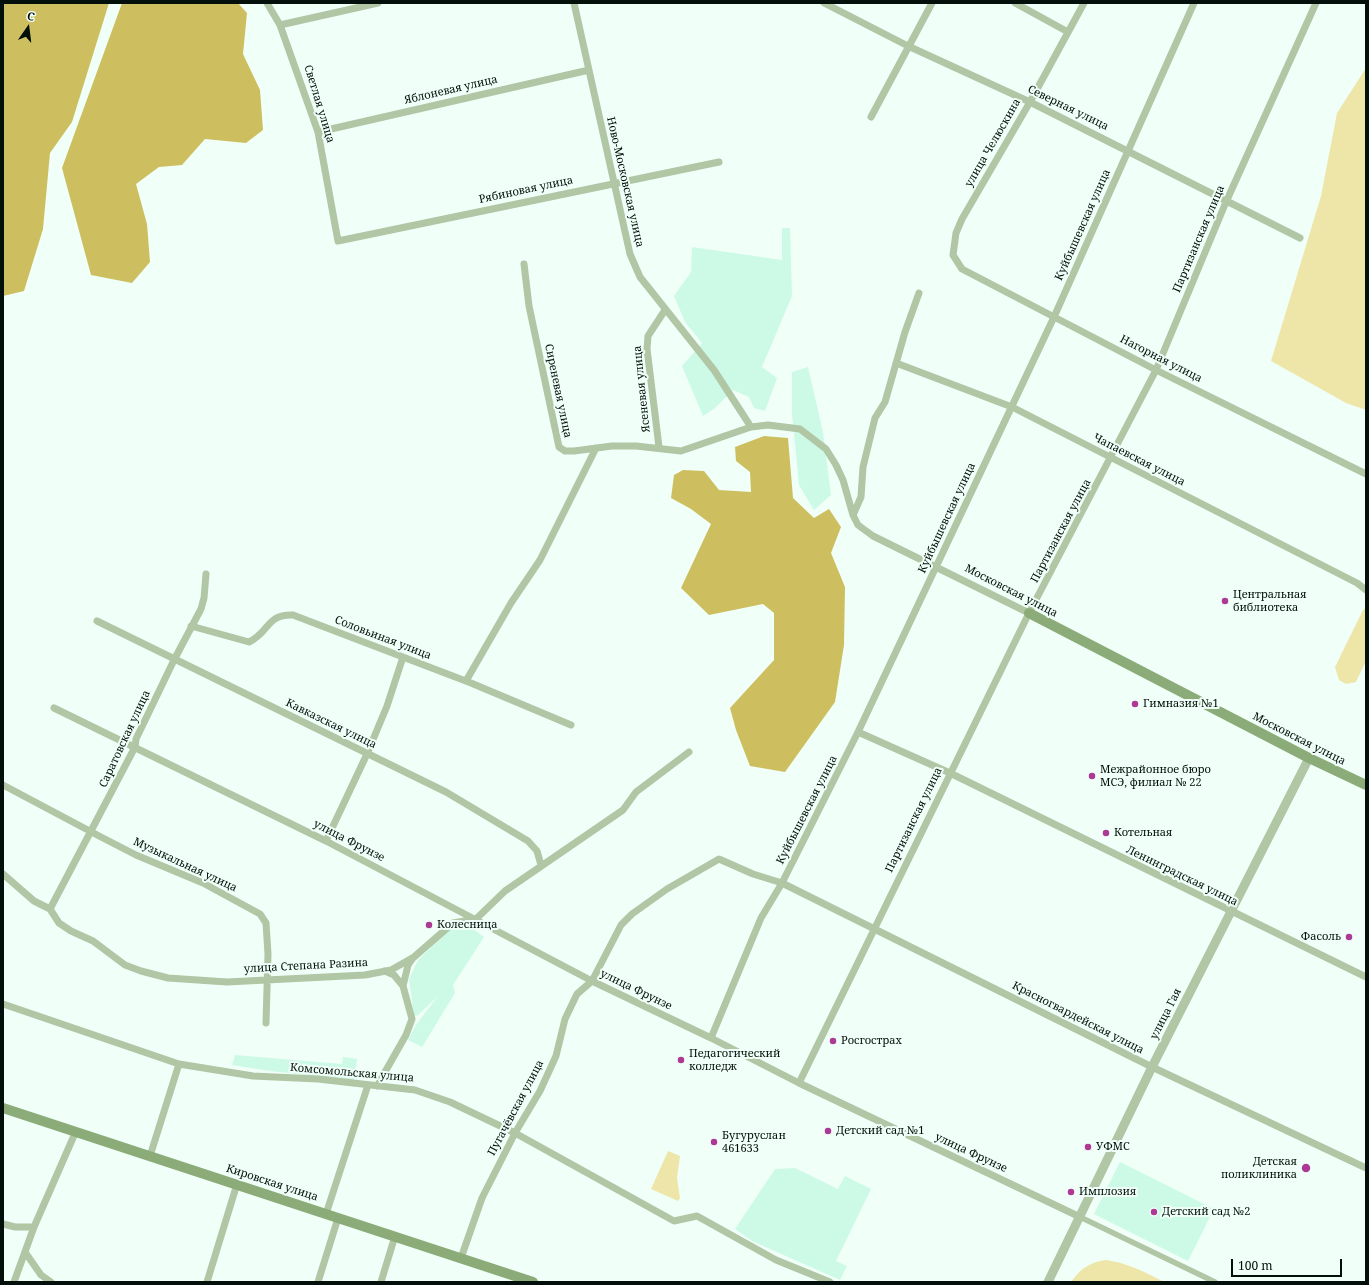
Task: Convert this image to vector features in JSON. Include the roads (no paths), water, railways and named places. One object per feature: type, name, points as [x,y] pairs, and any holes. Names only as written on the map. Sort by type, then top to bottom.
[{"type":"main road","name":"Московская улица","points":[[1029,613],[1309,758],[1366,785]]},
{"type":"main road","name":"Кировская улица","points":[[3,1108],[533,1282]]},
{"type":"street","name":"Светлая улица","points":[[267,3],[280,25],[318,132],[338,241]]},
{"type":"street","points":[[280,25],[378,3]]},
{"type":"street","name":"Ново-Московская улица","points":[[574,3],[630,254],[640,277],[714,370],[751,427]]},
{"type":"street","name":"Северная улица","points":[[824,3],[908,46],[1030,102],[1128,150],[1226,202],[1300,238]]},
{"type":"street","points":[[871,117],[932,3]]},
{"type":"street","points":[[1015,3],[1068,32]]},
{"type":"street","name":"улица Челюскина","points":[[953,255],[956,233],[962,219],[1030,102],[1084,3]]},
{"type":"street","name":"Куйбышевская улица","points":[[711,1038],[761,918],[782,883],[858,732],[1054,317],[1194,3]]},
{"type":"street","name":"Партизанская улица","points":[[799,1083],[1029,613],[1156,370],[1226,202],[1316,3]]},
{"type":"street","name":"Яблоневая улица","points":[[318,132],[589,70]]},
{"type":"street","name":"Рябиновая улица","points":[[338,241],[719,162]]},
{"type":"street","name":"Нагорная улица","points":[[953,255],[962,269],[1156,370],[1366,474]]},
{"type":"street","name":"Сиреневая улица","points":[[524,264],[529,306],[559,447],[564,451],[612,446],[659,447],[681,451]]},
{"type":"street","points":[[853,515],[860,497],[863,467],[871,431],[875,418],[885,402],[904,332],[919,293]]},
{"type":"street","name":"Ясеневая улица","points":[[659,447],[647,349],[648,336],[665,310]]},
{"type":"street","name":"Чапаевская улица","points":[[896,363],[1012,407],[1357,583],[1366,590]]},
{"type":"street","name":"Московская улица","points":[[681,451],[751,427],[768,425],[800,429],[826,449],[836,465],[843,480],[853,515],[858,525],[874,536],[1029,613]]},
{"type":"street","points":[[466,681],[511,603],[540,560],[596,448]]},
{"type":"street","name":"Саратовская улица","points":[[50,909],[135,748],[136,739],[191,626],[201,610],[204,598],[206,574]]},
{"type":"street","name":"Соловьиная улица","points":[[191,626],[249,642],[259,636],[272,620],[282,615],[293,615],[466,681],[571,725]]},
{"type":"street","name":"Кавказская улица","points":[[96,620],[174,660],[446,792],[528,841],[537,851],[540,865]]},
{"type":"street","points":[[326,841],[367,754],[387,706],[403,657]]},
{"type":"street","name":"улица Фрунзе","points":[[54,708],[326,841],[592,981],[711,1038],[799,1083],[1215,1282]]},
{"type":"street","name":"Ленинградская улица","points":[[858,732],[950,773],[1366,977]]},
{"type":"street","points":[[476,919],[505,891],[540,865],[623,810],[636,792],[688,752]]},
{"type":"street","name":"улица Гая","points":[[1048,1282],[1152,1067],[1309,758]]},
{"type":"street","name":"Музыкальная улица","points":[[3,785],[92,832],[136,854],[203,884],[260,914],[266,923],[268,954],[266,979],[266,1023]]},
{"type":"street","name":"Пугачёвская улица","points":[[461,1258],[482,1198],[556,1056],[565,1019],[577,994],[592,981],[621,925],[632,914],[667,889],[719,859],[754,874],[782,883]]},
{"type":"street","name":"улица Степана Разина","points":[[3,874],[34,901],[50,909],[59,923],[71,931],[93,941],[125,965],[168,978],[188,980],[227,982],[266,979],[365,976],[385,972],[414,957],[453,924],[476,919]]},
{"type":"street","name":"Красногвардейская улица","points":[[782,883],[1152,1067],[1366,1168]]},
{"type":"street","points":[[403,986],[408,965],[414,957]]},
{"type":"street","points":[[377,1086],[406,1035],[412,1019],[403,986],[394,975],[385,972]]},
{"type":"street","name":"Комсомольская улица","points":[[3,1004],[179,1064],[253,1076],[318,1079],[415,1090],[436,1097],[450,1102],[515,1133],[674,1221],[697,1216],[776,1260],[830,1282]]},
{"type":"street","points":[[150,1156],[179,1064]]},
{"type":"street","points":[[326,1214],[368,1085]]},
{"type":"street","points":[[14,1282],[34,1228],[76,1131]]},
{"type":"street","points":[[207,1282],[237,1184]]},
{"type":"street","points":[[318,1282],[338,1218]]},
{"type":"street","points":[[3,1224],[15,1227],[34,1228]]},
{"type":"street","points":[[380,1282],[395,1236]]},
{"type":"street","points":[[25,1252],[41,1275],[51,1282]]},
{"type":"place","name":"Центральная библиотека","points":[[1225,601]]},
{"type":"place","name":"Гимназия №1","points":[[1135,704]]},
{"type":"place","name":"Межрайонное бюро МСЭ, филиал № 22","points":[[1092,776]]},
{"type":"place","name":"Котельная","points":[[1106,833]]},
{"type":"place","name":"Колесница","points":[[429,925]]},
{"type":"place","name":"Фасоль","points":[[1349,937]]},
{"type":"place","name":"Росгострах","points":[[833,1041]]},
{"type":"place","name":"Педагогический колледж","points":[[681,1060]]},
{"type":"place","name":"Детский сад №1","points":[[828,1131]]},
{"type":"place","name":"Бугуруслан 461633","points":[[714,1142]]},
{"type":"place","name":"УФМС","points":[[1088,1147]]},
{"type":"place","name":"Детская поликлиника","points":[[1306,1168]]},
{"type":"place","name":"Имплозия","points":[[1071,1192]]},
{"type":"place","name":"Детский сад №2","points":[[1154,1212]]}]
